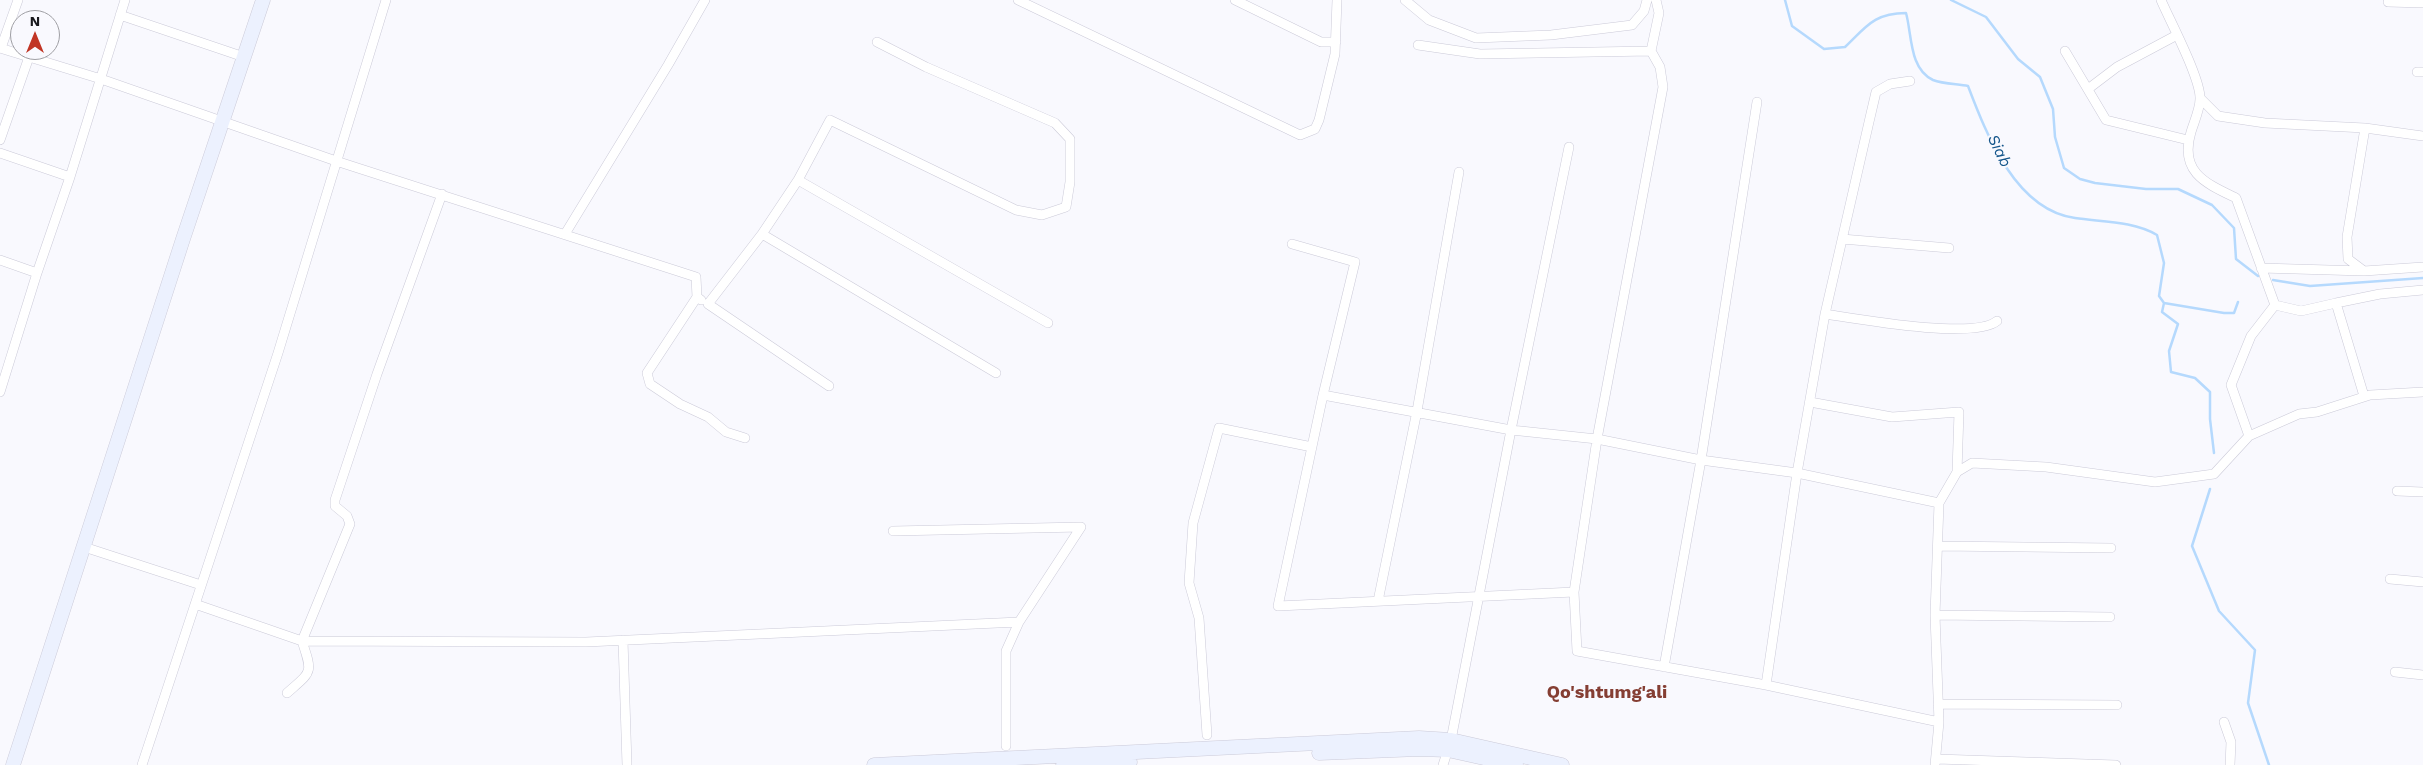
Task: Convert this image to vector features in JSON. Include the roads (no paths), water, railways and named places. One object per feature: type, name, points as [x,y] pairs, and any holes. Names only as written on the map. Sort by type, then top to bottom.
[{"type":"main road","points":[[13,765],[263,0]]},
{"type":"main road","points":[[874,765],[1419,738],[1562,765]]},
{"type":"main road","points":[[1063,765],[1449,745],[1516,765]]},
{"type":"street","points":[[0,48],[18,0]]},
{"type":"street","points":[[0,392],[125,0]]},
{"type":"street","points":[[142,765],[278,353],[386,0]]},
{"type":"street","points":[[565,234],[705,0]]},
{"type":"street","points":[[1018,0],[1300,135],[1315,129],[1319,120],[1335,54],[1337,0]]},
{"type":"street","points":[[1235,0],[1321,42],[1336,42]]},
{"type":"street","points":[[1405,0],[1429,20],[1476,38],[1550,35],[1632,25],[1644,11],[1646,0]]},
{"type":"street","points":[[1656,0],[1659,13],[1651,51],[1660,67],[1663,87],[1597,440],[1574,592],[1577,651],[1766,685],[1939,722]]},
{"type":"street","points":[[2161,0],[2192,69],[2200,98],[2218,116],[2265,123],[2365,128],[2423,136]]},
{"type":"street","points":[[2388,2],[2423,3]]},
{"type":"street","points":[[120,15],[244,57]]},
{"type":"street","points":[[2088,89],[2116,67],[2177,35]]},
{"type":"street","points":[[708,304],[762,234],[798,180],[830,120],[1016,210],[1042,216],[1066,207],[1070,182],[1070,139],[1055,123],[926,67],[877,42]]},
{"type":"street","points":[[1418,45],[1480,54],[1651,51]]},
{"type":"street","points":[[2065,51],[2106,120],[2188,140]]},
{"type":"street","points":[[0,140],[28,60]]},
{"type":"street","points":[[39,60],[100,79],[336,161],[696,277],[697,297],[647,372],[650,384],[680,404],[708,417],[726,432],[746,438]]},
{"type":"street","points":[[1766,685],[1797,474],[1825,314],[1876,92],[1890,84],[1910,81]]},
{"type":"street","points":[[2200,98],[2188,140],[2187,155],[2202,182],[2236,198],[2274,305]]},
{"type":"street","points":[[1664,667],[1701,460],[1757,102]]},
{"type":"street","points":[[2364,271],[2348,259],[2347,237],[2365,128]]},
{"type":"street","points":[[1443,765],[1449,745],[1480,596],[1511,430],[1569,148]]},
{"type":"street","points":[[0,153],[70,177]]},
{"type":"street","points":[[1378,601],[1417,411],[1459,172]]},
{"type":"street","points":[[798,180],[1048,323]]},
{"type":"street","points":[[287,693],[310,671],[310,665],[302,641],[350,524],[347,516],[334,506],[335,500],[377,374],[442,194]]},
{"type":"street","points":[[762,234],[996,372]]},
{"type":"street","points":[[1842,239],[1949,248]]},
{"type":"street","points":[[1292,244],[1355,262],[1323,395],[1278,606],[1574,592]]},
{"type":"street","points":[[0,260],[37,273]]},
{"type":"street","points":[[2261,268],[2364,271],[2423,267]]},
{"type":"street","points":[[2274,305],[2301,310],[2380,294],[2423,290]]},
{"type":"street","points":[[697,297],[829,386]]},
{"type":"street","points":[[2336,303],[2364,396]]},
{"type":"street","points":[[2249,436],[2231,386],[2251,336],[2274,305]]},
{"type":"street","points":[[1825,314],[1920,327],[1981,328],[1991,325],[1997,320]]},
{"type":"street","points":[[1957,472],[1972,463],[2046,467],[2154,482],[2214,474],[2249,436],[2299,414],[2317,412],[2364,396],[2423,392]]},
{"type":"street","points":[[1323,395],[1511,430],[1597,440],[1701,460],[1797,474],[1940,503]]},
{"type":"street","points":[[1810,402],[1892,417],[1959,412],[1957,472],[1940,503],[1935,615],[1939,722],[1936,762],[2116,765]]},
{"type":"street","points":[[1207,735],[1198,618],[1189,583],[1193,523],[1219,428],[1312,447]]},
{"type":"street","points":[[2397,491],[2423,492]]},
{"type":"street","points":[[893,531],[1081,528],[1019,622],[1006,651],[1006,746]]},
{"type":"street","points":[[1939,546],[2111,548]]},
{"type":"street","points":[[84,547],[201,584]]},
{"type":"street","points":[[2390,578],[2423,582]]},
{"type":"street","points":[[195,604],[302,641],[623,640],[1019,622]]},
{"type":"street","points":[[1935,615],[2110,617]]},
{"type":"street","points":[[623,640],[627,765]]},
{"type":"street","points":[[2395,672],[2423,675]]},
{"type":"street","points":[[1938,704],[2117,705]]},
{"type":"street","points":[[2224,722],[2231,742],[2230,765]]},
{"type":"waterway","name":"Siab","points":[[1785,0],[1792,26],[1824,49],[1845,47],[1865,27],[1878,18],[1886,15],[1906,13],[1915,60],[1920,68],[1925,75],[1933,80],[1968,86],[1984,127],[2006,168],[2020,186],[2036,201],[2054,212],[2075,218],[2138,227],[2157,235],[2164,263],[2159,296],[2164,303],[2234,313],[2238,302]]},
{"type":"waterway","points":[[1951,0],[1986,17],[2018,59],[2040,77],[2053,109],[2055,137],[2064,168],[2080,179],[2095,183],[2146,189],[2178,189],[2212,205],[2234,228],[2236,259],[2258,276]]},
{"type":"waterway","points":[[2273,280],[2310,286],[2423,278]]},
{"type":"waterway","points":[[2164,303],[2162,312],[2178,324],[2169,351],[2171,372],[2195,378],[2210,392],[2210,419],[2214,453]]},
{"type":"waterway","points":[[2210,489],[2192,546],[2219,611],[2255,650],[2248,703],[2269,765]]},
{"type":"district","name":"Qo'shtumg'ali","points":[[1607,693]]}]
